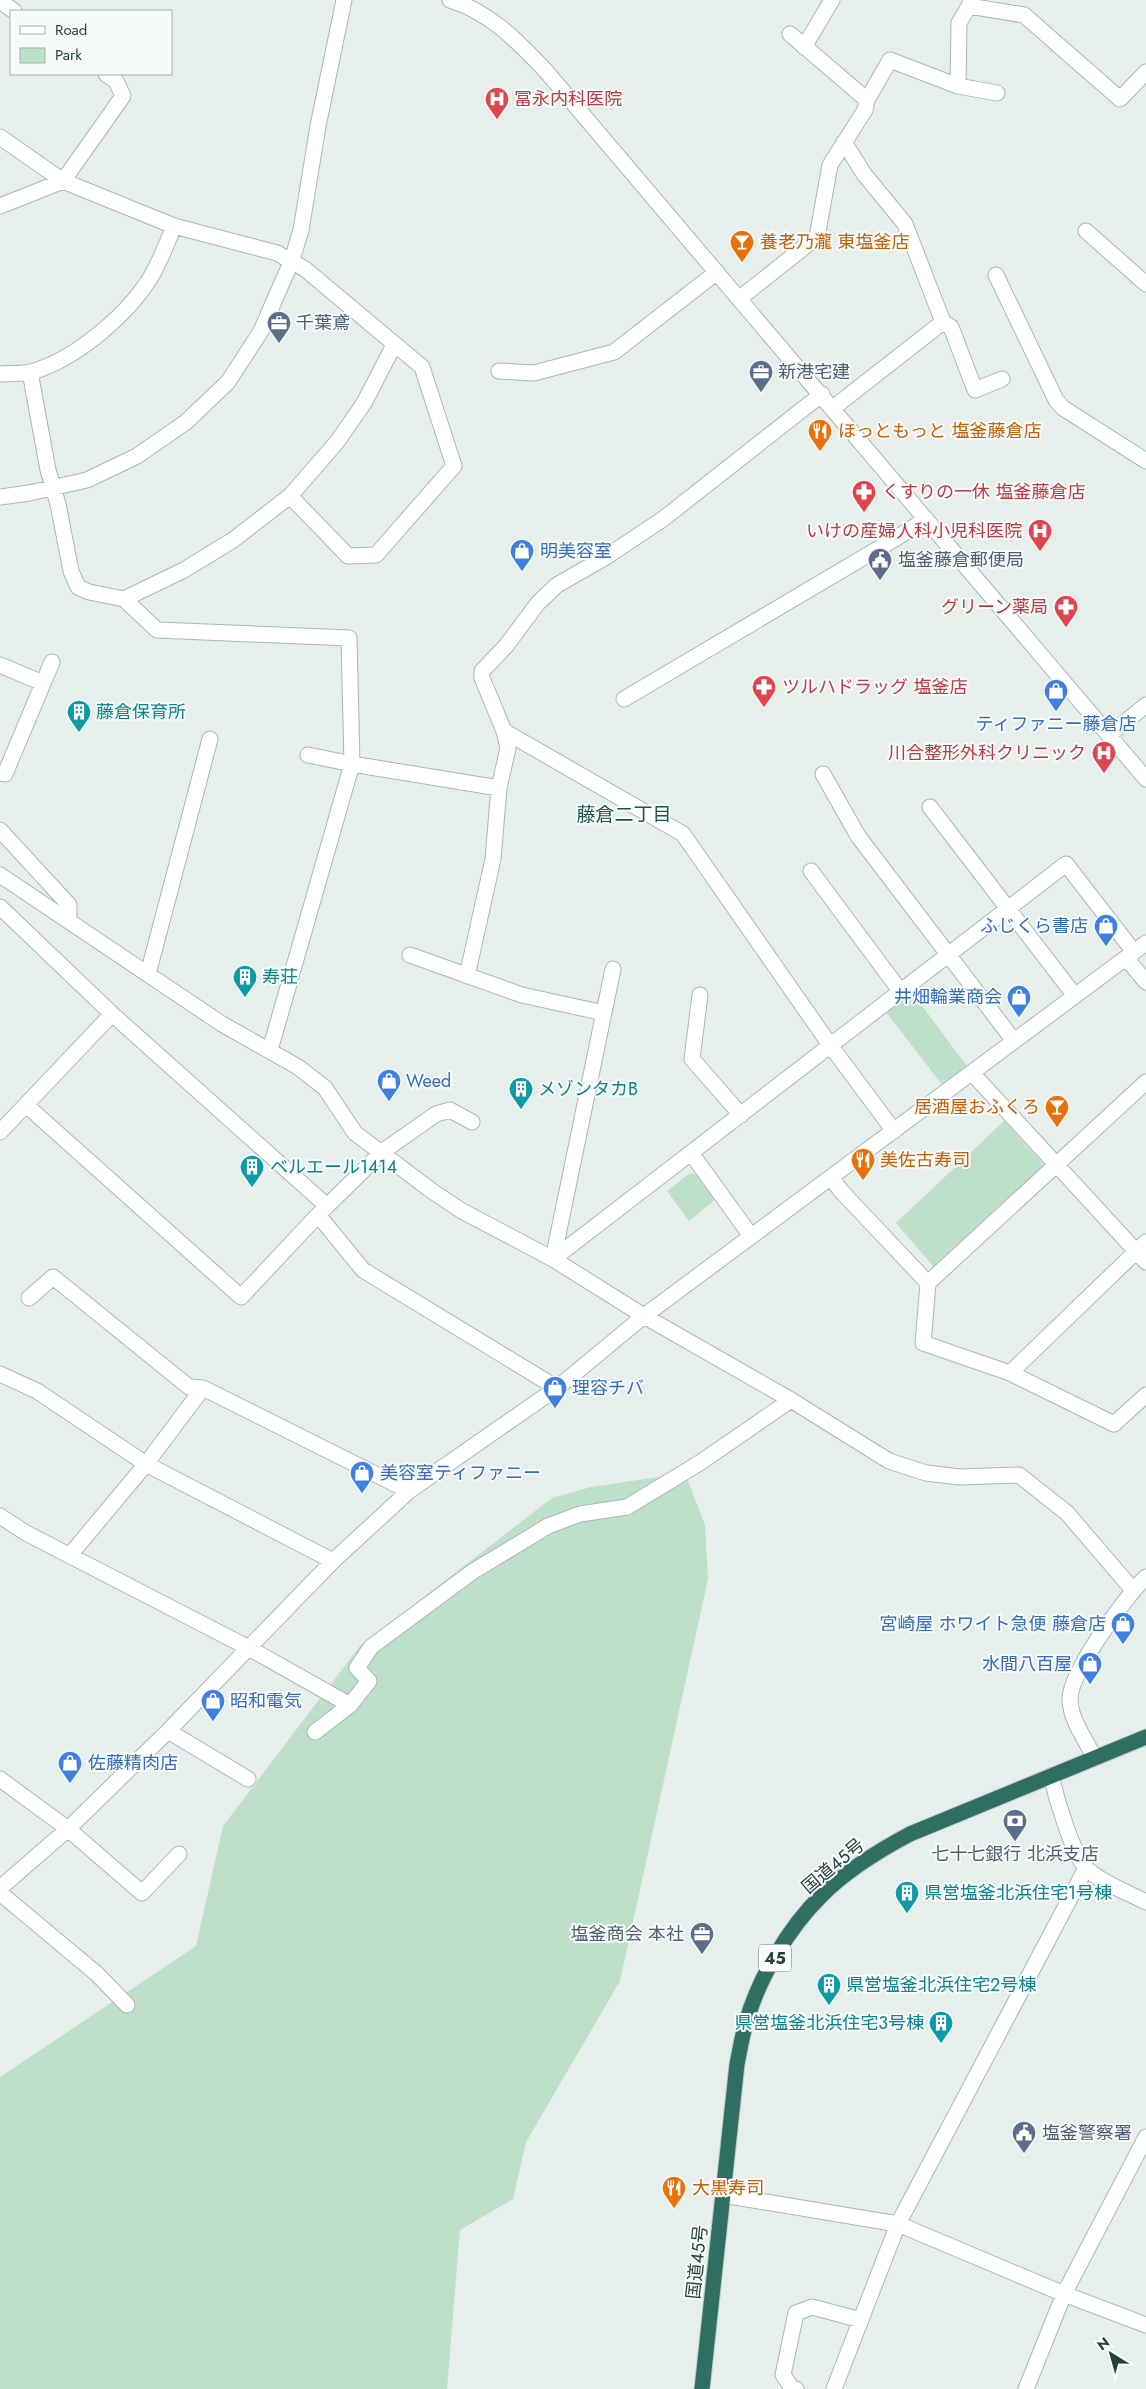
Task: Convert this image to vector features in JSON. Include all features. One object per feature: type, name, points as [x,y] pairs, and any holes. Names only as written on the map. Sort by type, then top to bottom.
[{"type":"highway","name":"国道45号","points":[[702,2389],[737,2064],[746,2022],[760,1984],[785,1941],[821,1896],[848,1873],[881,1850],[910,1834],[1146,1737]]},
{"type":"street","points":[[0,497],[54,488],[87,480],[137,456],[193,416],[228,382],[256,338],[292,260],[301,230],[318,126],[344,0]]},
{"type":"street","points":[[450,0],[474,8],[495,23],[519,43],[545,70],[822,394],[1146,779]]},
{"type":"street","points":[[804,48],[832,0]]},
{"type":"street","points":[[0,2],[12,10]]},
{"type":"street","points":[[958,86],[959,23],[970,3],[1024,15],[1120,99],[1146,72]]},
{"type":"street","points":[[790,34],[804,48],[867,100]]},
{"type":"street","points":[[740,298],[817,237],[830,165],[865,110],[867,100],[890,60],[958,86],[997,93]]},
{"type":"street","points":[[0,206],[63,181],[123,96],[116,80],[108,75]]},
{"type":"street","points":[[0,137],[63,181],[174,226],[277,253],[292,260],[422,367],[454,466],[376,555],[348,556],[290,496]]},
{"type":"street","points":[[844,142],[864,174],[905,224],[943,322],[951,327],[976,390],[1002,379]]},
{"type":"street","points":[[0,374],[30,372],[58,360],[86,343],[112,322],[151,277],[174,226]]},
{"type":"street","points":[[1086,231],[1146,284]]},
{"type":"street","points":[[499,371],[534,372],[614,352],[717,272]]},
{"type":"street","points":[[996,275],[1056,400],[1063,408],[1146,461]]},
{"type":"street","points":[[833,408],[943,322]]},
{"type":"street","points":[[124,599],[184,570],[233,540],[290,496],[336,442],[364,402],[394,345]]},
{"type":"street","points":[[30,372],[48,470],[54,488],[71,571],[78,587],[89,592],[124,599],[157,630],[350,638],[352,764],[270,1050]]},
{"type":"street","points":[[467,976],[493,859],[499,788],[508,748],[504,731],[482,678],[482,671],[506,646],[538,603],[557,585],[606,557],[663,520],[822,394]]},
{"type":"street","points":[[624,699],[926,519]]},
{"type":"street","points":[[2,778],[52,662]]},
{"type":"street","points":[[0,666],[43,683]]},
{"type":"street","points":[[1109,735],[1146,705]]},
{"type":"street","points":[[504,731],[683,834],[830,1045],[894,1131]]},
{"type":"street","points":[[148,974],[210,739]]},
{"type":"street","points":[[308,754],[352,764],[499,788]]},
{"type":"street","points":[[823,774],[858,836],[1014,1042]]},
{"type":"street","points":[[930,807],[1075,996]]},
{"type":"street","points":[[0,830],[69,905],[69,920]]},
{"type":"street","points":[[553,1259],[830,1045],[949,956],[1066,864],[1135,951],[1146,982]]},
{"type":"street","points":[[811,871],[901,992]]},
{"type":"street","points":[[0,875],[222,1024],[298,1067],[325,1088],[355,1133],[462,1211],[553,1259],[644,1316],[791,1400],[889,1461],[926,1473],[960,1477],[1019,1475],[1067,1513],[1133,1590]]},
{"type":"street","points":[[0,907],[322,1211],[363,1270],[557,1388]]},
{"type":"street","points":[[126,2005],[97,1974],[2,1884],[68,1829],[168,1731],[332,1561],[410,1491],[557,1388],[644,1316],[1135,951]]},
{"type":"street","points":[[410,955],[522,995],[604,1013]]},
{"type":"street","points":[[553,1259],[613,969]]},
{"type":"street","points":[[700,995],[692,1059],[741,1115]]},
{"type":"street","points":[[0,1132],[112,1014]]},
{"type":"street","points":[[972,1073],[1057,1165],[1143,1251],[1010,1373]]},
{"type":"street","points":[[1146,1082],[928,1282],[923,1343],[1010,1373],[1114,1424],[1146,1395]]},
{"type":"street","points":[[26,1104],[241,1297],[322,1211],[382,1152],[436,1114],[450,1110],[472,1122]]},
{"type":"street","points":[[691,1153],[751,1236]]},
{"type":"street","points":[[831,1178],[842,1192],[928,1282]]},
{"type":"street","points":[[29,1298],[52,1277],[189,1387],[204,1388],[410,1491]]},
{"type":"street","points":[[0,1374],[38,1391],[146,1464],[332,1561]]},
{"type":"street","points":[[70,1555],[146,1464],[204,1388]]},
{"type":"street","points":[[316,1732],[350,1705],[369,1681],[357,1668],[371,1647],[472,1572],[548,1526],[580,1514],[627,1507],[700,1462],[791,1400]]},
{"type":"street","points":[[0,1516],[26,1533],[247,1647],[350,1705]]},
{"type":"street","points":[[1095,1758],[1076,1720],[1069,1700],[1071,1687],[1085,1660],[1133,1590],[1146,1577]]},
{"type":"street","points":[[168,1731],[248,1779]]},
{"type":"street","points":[[1051,1776],[1074,1844],[1086,1868],[1098,1877],[1146,1902]]},
{"type":"street","points":[[0,1780],[68,1829],[142,1893],[179,1854]]},
{"type":"street","points":[[840,2387],[861,2320],[898,2224],[1086,1868]]},
{"type":"street","points":[[1026,2389],[1064,2294],[1146,2137]]},
{"type":"street","points":[[723,2195],[898,2224],[1064,2294],[1146,2325]]},
{"type":"street","points":[[796,2389],[792,2388],[783,2375],[796,2313],[812,2307],[861,2320]]},
{"type":"green space","points":[[908,987],[972,1073],[947,1091],[882,1007]]},
{"type":"green space","points":[[1004,1121],[1050,1171],[939,1273],[896,1223]]},
{"type":"green space","points":[[690,1173],[700,1176],[716,1199],[689,1221],[667,1191]]},
{"type":"green space","points":[[685,1473],[705,1525],[708,1579],[620,1981],[526,2142],[513,2199],[460,2230],[447,2389],[0,2389],[0,2077],[196,1946],[223,1826],[359,1647],[552,1498],[591,1487]]},
{"type":"place","name":"冨永内科医院","points":[[497,120]]},
{"type":"place","name":"養老乃瀧 東塩釜店","points":[[742,263]]},
{"type":"place","name":"千葉鳶","points":[[279,344]]},
{"type":"place","name":"新港宅建","points":[[761,393]]},
{"type":"place","name":"ほっともっと 塩釜藤倉店","points":[[820,452]]},
{"type":"place","name":"くすりの一休 塩釜藤倉店","points":[[864,513]]},
{"type":"place","name":"いけの産婦人科小児科医院","points":[[1040,552]]},
{"type":"place","name":"明美容室","points":[[522,572]]},
{"type":"place","name":"塩釜藤倉郵便局","points":[[880,581]]},
{"type":"place","name":"グリーン薬局","points":[[1066,628]]},
{"type":"place","name":"ツルハドラッグ 塩釜店","points":[[764,708]]},
{"type":"place","name":"ティファニー藤倉店","points":[[1056,712]]},
{"type":"place","name":"藤倉保育所","points":[[79,733]]},
{"type":"place","name":"川合整形外科クリニック","points":[[1104,774]]},
{"type":"place","name":"ふじくら書店","points":[[1106,947]]},
{"type":"place","name":"寿荘","points":[[245,998]]},
{"type":"place","name":"井畑輪業商会","points":[[1019,1018]]},
{"type":"place","name":"Weed","points":[[389,1102]]},
{"type":"place","name":"メゾンタカB","points":[[521,1110]]},
{"type":"place","name":"居酒屋おふくろ","points":[[1057,1128]]},
{"type":"place","name":"美佐古寿司","points":[[863,1181]]},
{"type":"place","name":"ベルエール1414","points":[[252,1188]]},
{"type":"place","name":"理容チバ","points":[[555,1409]]},
{"type":"place","name":"美容室ティファニー","points":[[362,1494]]},
{"type":"place","name":"宮崎屋 ホワイト急便 藤倉店","points":[[1123,1645]]},
{"type":"place","name":"水間八百屋","points":[[1090,1685]]},
{"type":"place","name":"昭和電気","points":[[213,1722]]},
{"type":"place","name":"佐藤精肉店","points":[[70,1784]]},
{"type":"place","name":"七十七銀行 北浜支店","points":[[1015,1842]]},
{"type":"place","name":"県営塩釜北浜住宅1号棟","points":[[907,1914]]},
{"type":"place","name":"塩釜商会 本社","points":[[702,1955]]},
{"type":"place","name":"県営塩釜北浜住宅2号棟","points":[[829,2006]]},
{"type":"place","name":"県営塩釜北浜住宅3号棟","points":[[941,2044]]},
{"type":"place","name":"塩釜警察署","points":[[1024,2154]]},
{"type":"place","name":"大黒寿司","points":[[674,2209]]},
{"type":"district","name":"藤倉二丁目","points":[[624,814]]}]
